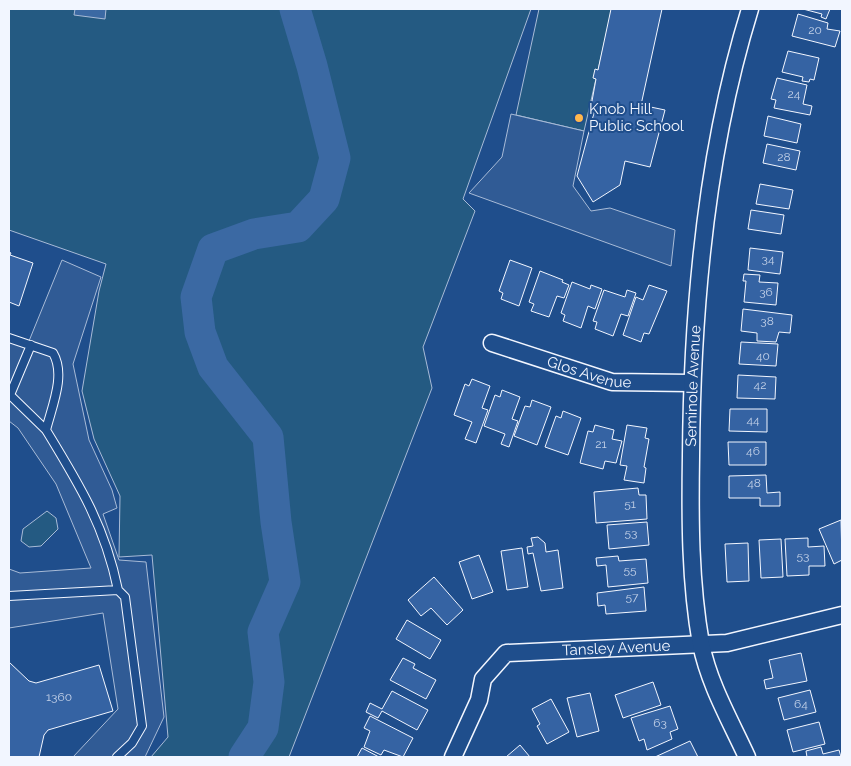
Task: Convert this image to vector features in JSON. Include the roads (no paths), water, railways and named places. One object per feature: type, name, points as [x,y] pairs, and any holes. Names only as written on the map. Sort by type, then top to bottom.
[{"type":"street","name":"Seminole Avenue","points":[[747,757],[710,676],[701,643],[692,563],[690,498],[691,383],[701,252],[725,108],[750,9]]},
{"type":"street","name":"Glos Avenue","points":[[492,343],[612,382],[691,383]]},
{"type":"street","name":"Tansley Avenue","points":[[453,757],[473,715],[483,678],[506,653],[726,643],[842,615]]},
{"type":"lane","points":[[9,338],[53,353],[59,363],[58,383],[46,430]]},
{"type":"lane","points":[[31,345],[10,394],[46,430],[86,494],[111,557],[118,590],[125,597],[142,726],[132,743],[117,757]]},
{"type":"lane","points":[[9,596],[118,590]]},
{"type":"waterway","points":[[244,757],[263,728],[269,682],[263,632],[285,582],[276,522],[268,437],[213,367],[200,332],[196,297],[213,249],[254,234],[298,227],[324,199],[335,158],[312,66],[295,9]]},
{"type":"place","name":"Knob Hill Public School","points":[[579,118]]}]
